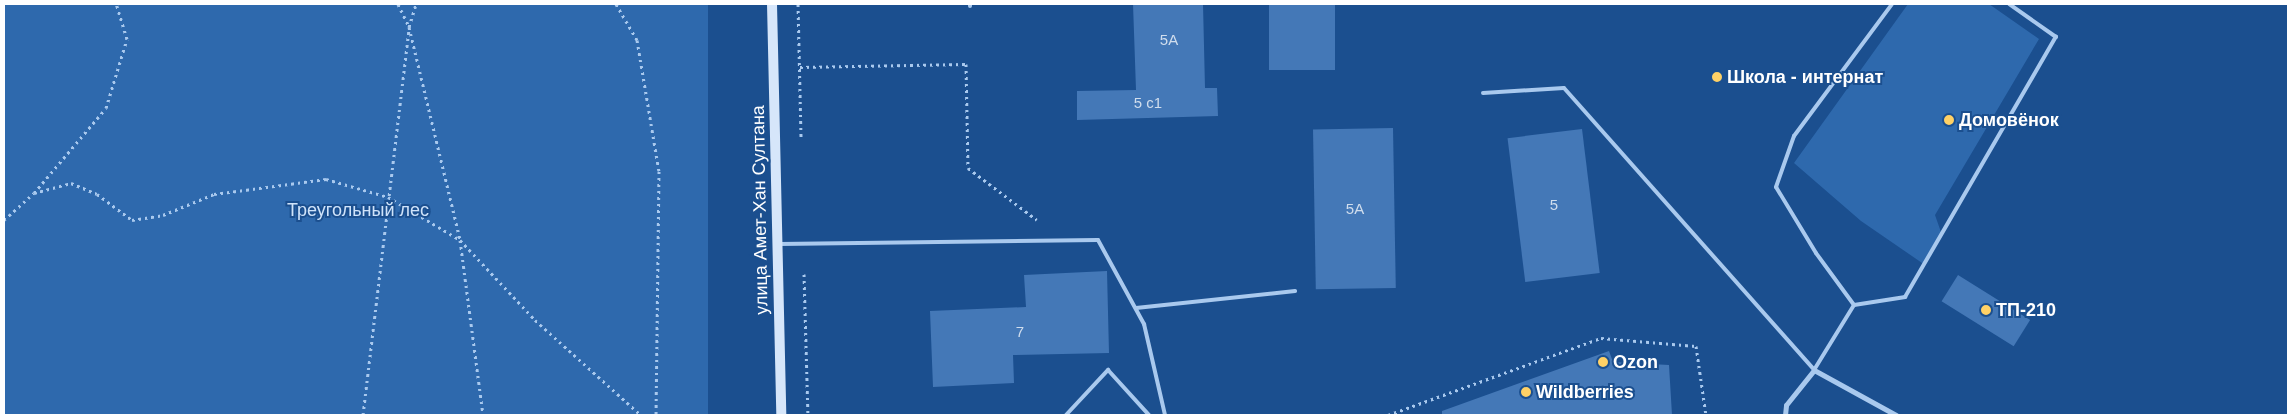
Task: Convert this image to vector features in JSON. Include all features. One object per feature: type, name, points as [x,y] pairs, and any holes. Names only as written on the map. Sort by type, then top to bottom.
[{"type":"main road","name":"улица Амет-Хан Султана","points":[[772,4],[781,415]]},
{"type":"street","points":[[1784,415],[1786,405],[1814,370],[1896,415]]},
{"type":"lane","points":[[1854,305],[1816,253],[1776,187],[1794,136],[1892,4]]},
{"type":"lane","points":[[1483,93],[1564,88],[1814,370],[1854,305],[1905,297],[2056,37],[2009,4]]},
{"type":"lane","points":[[776,244],[1098,240],[1144,324],[1165,415]]},
{"type":"lane","points":[[1136,308],[1295,290]]},
{"type":"lane","points":[[1066,415],[1108,370],[1149,415]]},
{"type":"path","points":[[4,220],[34,193],[106,108],[127,39],[116,4]]},
{"type":"path","points":[[398,4],[409,27],[460,240],[483,415]]},
{"type":"path","points":[[362,415],[409,27],[416,4]]},
{"type":"path","points":[[616,4],[637,40],[659,171],[656,415]]},
{"type":"path","points":[[798,4],[801,145]]},
{"type":"path","points":[[800,67],[966,64],[968,168],[1064,240]]},
{"type":"path","points":[[34,193],[71,183],[97,194],[132,220],[163,215],[214,194],[326,179],[388,197],[460,240],[535,320],[641,415]]},
{"type":"path","points":[[803,244],[808,415]]},
{"type":"path","points":[[1388,415],[1601,338],[1696,346],[1706,415]]},
{"type":"green space","name":"Треугольный лес","points":[[4,4],[708,4],[708,415],[4,415]]},
{"type":"green space","points":[[1908,4],[1989,4],[2039,39],[1935,215],[1942,235],[1925,265],[1861,221],[1794,163]]},
{"type":"building","points":[[1133,4],[1203,4],[1205,88],[1217,88],[1218,116],[1077,120],[1077,91],[1136,90]]},
{"type":"building","points":[[1269,4],[1335,4],[1335,70],[1269,70]]},
{"type":"building","points":[[1393,128],[1396,288],[1316,289],[1313,129]]},
{"type":"building","points":[[1582,129],[1600,273],[1525,282],[1508,138]]},
{"type":"building","points":[[1107,271],[1109,353],[1013,355],[1014,383],[933,387],[930,311],[1026,307],[1024,275]]},
{"type":"building","name":"ТП-210","points":[[1958,275],[2030,320],[2014,346],[1942,301]]},
{"type":"building","points":[[1609,351],[1613,362],[1669,365],[1672,415],[1442,415],[1442,411]]},
{"type":"place","name":"Школа - интернат","points":[[1717,77]]},
{"type":"place","name":"Домовёнок","points":[[1949,120]]},
{"type":"place","name":"ТП-210","points":[[1986,310]]},
{"type":"place","name":"Ozon","points":[[1603,362]]},
{"type":"place","name":"Wildberries","points":[[1526,392]]}]
